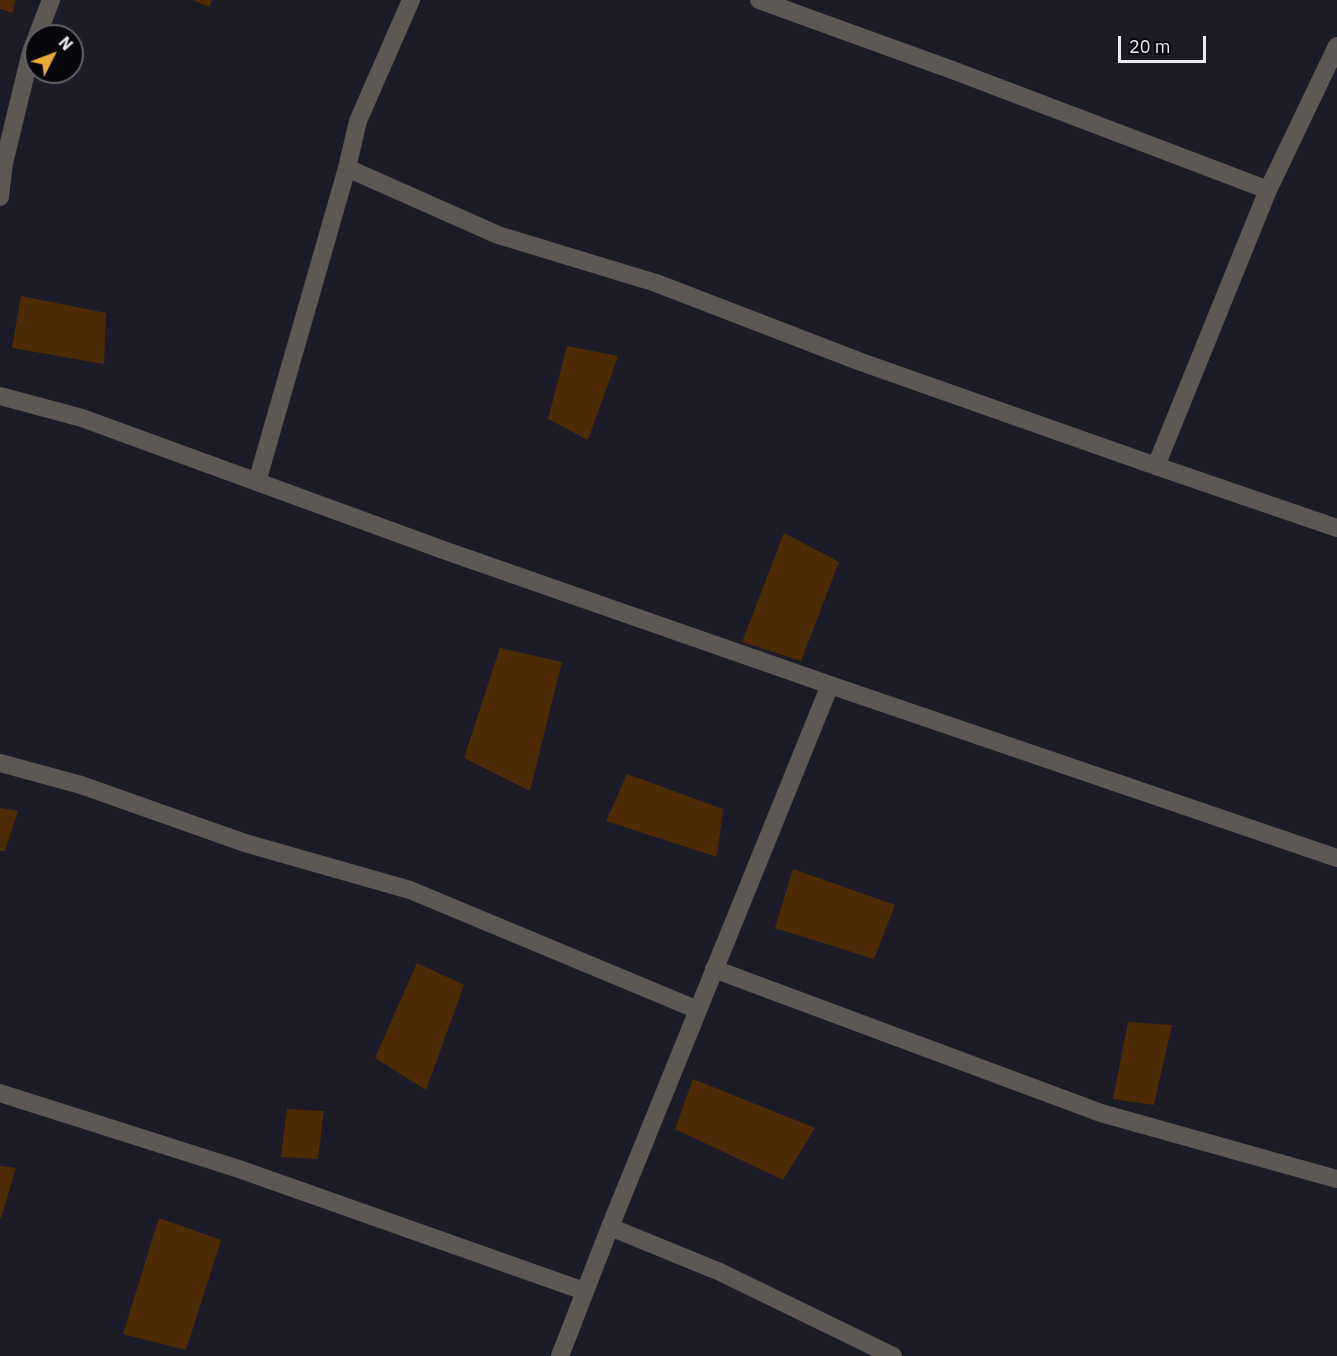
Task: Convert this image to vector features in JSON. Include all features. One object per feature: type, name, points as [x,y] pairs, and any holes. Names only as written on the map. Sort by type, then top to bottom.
[{"type":"street","points":[[42,24],[51,0]]},
{"type":"street","points":[[257,482],[348,168],[358,121],[411,0]]},
{"type":"street","points":[[759,0],[966,75],[1268,190]]},
{"type":"street","points":[[1156,466],[1268,190],[1337,46]]},
{"type":"street","points":[[0,197],[4,164],[24,81]]},
{"type":"street","points":[[348,168],[498,235],[656,283],[861,362],[1337,528]]},
{"type":"street","points":[[0,396],[82,418],[449,552],[1337,858]]},
{"type":"street","points":[[560,1356],[584,1291],[830,685]]},
{"type":"street","points":[[0,762],[81,784],[245,843],[410,890],[698,1010]]},
{"type":"street","points":[[714,969],[1101,1113],[1337,1179]]},
{"type":"street","points":[[0,1093],[239,1169],[584,1291]]},
{"type":"street","points":[[610,1227],[720,1272],[893,1356]]},
{"type":"building","points":[[0,0],[15,0],[13,13],[0,9]]},
{"type":"building","points":[[192,0],[212,0],[210,7]]},
{"type":"building","points":[[21,296],[106,313],[104,364],[12,348]]},
{"type":"building","points":[[567,346],[618,356],[588,440],[548,419]]},
{"type":"building","points":[[784,533],[839,562],[801,661],[742,642]]},
{"type":"building","points":[[500,648],[562,662],[530,791],[464,758]]},
{"type":"building","points":[[627,774],[723,809],[717,857],[606,821]]},
{"type":"building","points":[[0,808],[18,811],[5,851],[0,851]]},
{"type":"building","points":[[793,869],[895,905],[874,959],[775,928]]},
{"type":"building","points":[[417,963],[464,985],[426,1090],[375,1058]]},
{"type":"building","points":[[1128,1022],[1172,1025],[1154,1105],[1113,1099]]},
{"type":"building","points":[[693,1079],[815,1128],[783,1180],[675,1129]]},
{"type":"building","points":[[287,1109],[324,1111],[318,1159],[281,1157]]},
{"type":"building","points":[[0,1166],[16,1168],[1,1218],[0,1218]]},
{"type":"building","points":[[159,1218],[221,1240],[186,1350],[123,1334]]}]
